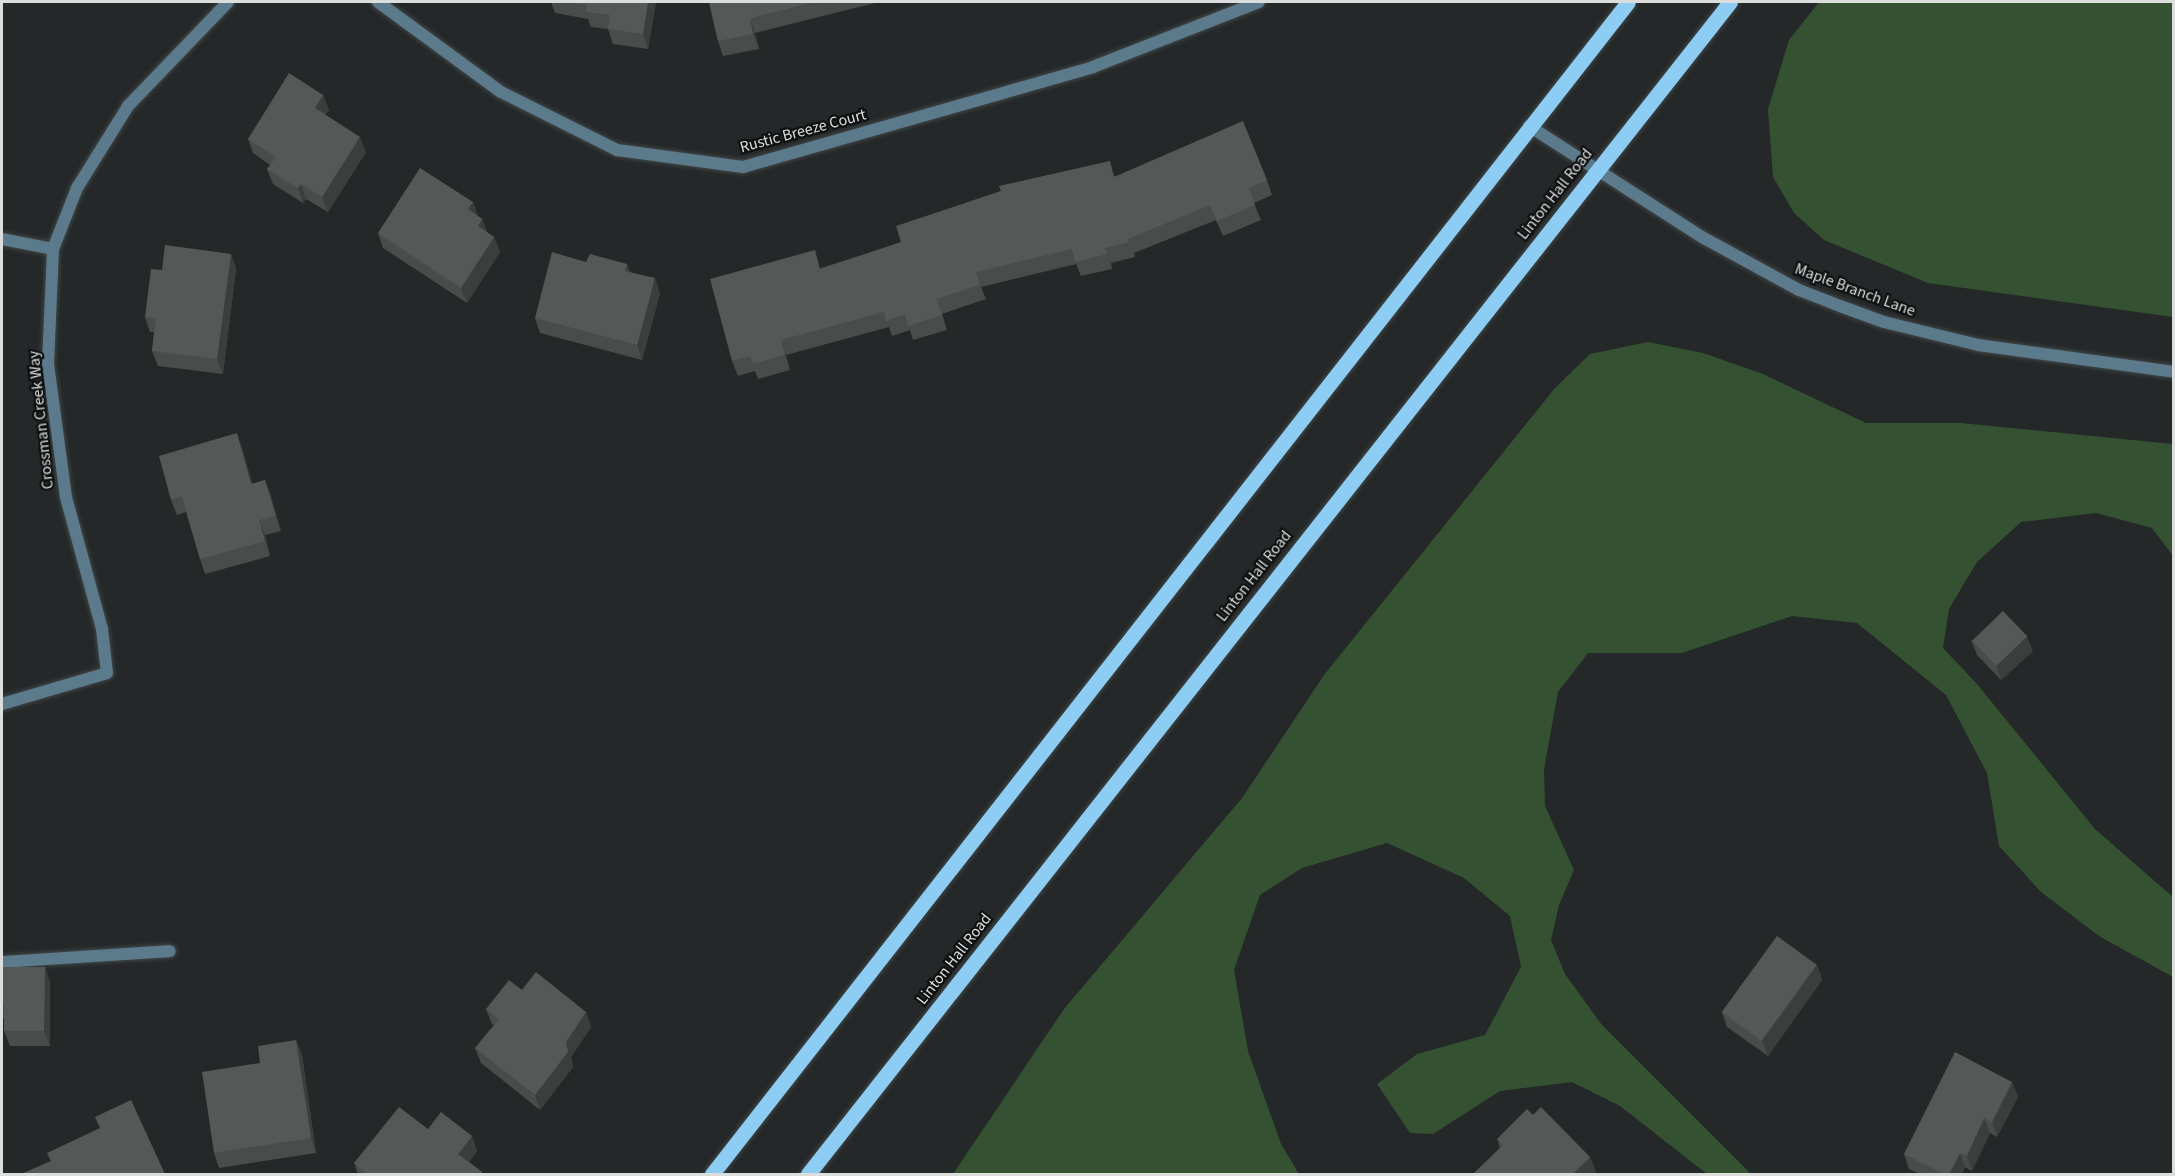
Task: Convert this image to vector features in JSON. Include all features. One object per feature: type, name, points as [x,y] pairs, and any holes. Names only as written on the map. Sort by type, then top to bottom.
[{"type":"main road","points":[[712,1174],[1628,2]]},
{"type":"main road","name":"Linton Hall Road","points":[[808,1174],[1730,2]]},
{"type":"street","name":"Crossman Creek Way","points":[[2,704],[107,673],[102,629],[66,497],[48,364],[53,249],[77,188],[128,106],[228,2]]},
{"type":"street","name":"Rustic Breeze Court","points":[[378,2],[501,92],[617,150],[743,167],[1093,67],[1259,2]]},
{"type":"street","name":"Maple Branch Lane","points":[[1529,126],[1750,265],[1799,290],[1884,322],[1988,347],[2174,372]]},
{"type":"street","points":[[2,239],[53,249]]},
{"type":"street","points":[[2,962],[170,951]]},
{"type":"green space","points":[[1819,2],[2173,2],[2173,317],[1928,283],[1824,240],[1794,213],[1773,177],[1768,109],[1789,40]]},
{"type":"green space","points":[[1648,342],[1703,353],[1763,374],[1866,423],[1961,423],[2173,444],[2173,556],[2152,528],[2096,513],[2021,522],[1977,562],[1949,609],[1943,648],[1977,684],[2095,829],[2173,897],[2173,977],[2099,936],[2041,892],[1999,846],[1987,773],[1946,695],[1857,623],[1792,616],[1682,653],[1588,653],[1558,692],[1544,769],[1545,806],[1574,870],[1559,905],[1551,940],[1565,974],[1602,1025],[1751,1174],[1707,1174],[1620,1106],[1572,1082],[1500,1091],[1433,1134],[1410,1133],[1377,1084],[1417,1054],[1485,1035],[1521,967],[1510,916],[1464,878],[1387,843],[1302,868],[1260,895],[1234,970],[1248,1051],[1281,1144],[1299,1174],[953,1174],[1064,1009],[1242,798],[1324,675],[1555,388],[1590,354]]},
{"type":"building","points":[[568,2],[648,2],[643,34],[608,29],[610,15],[586,12],[587,5]]},
{"type":"building","points":[[709,2],[815,2],[750,18],[753,34],[718,41]]},
{"type":"building","points":[[289,73],[323,95],[315,108],[360,137],[322,197],[301,184],[298,188],[267,169],[276,157],[248,139]]},
{"type":"building","points":[[1243,121],[1267,180],[1249,188],[1255,205],[1217,221],[1210,205],[1128,239],[1129,242],[1105,248],[1107,254],[1075,262],[1072,249],[976,272],[980,285],[936,299],[942,315],[908,326],[905,314],[886,321],[884,312],[781,340],[785,355],[753,364],[750,356],[732,361],[710,279],[815,250],[820,269],[901,242],[896,226],[1001,191],[999,186],[1110,161],[1114,177]]},
{"type":"building","points":[[420,168],[473,202],[468,209],[482,219],[478,226],[494,237],[461,288],[378,233]]},
{"type":"building","points":[[165,245],[231,254],[217,359],[152,351],[156,318],[145,317],[151,269],[162,270]]},
{"type":"building","points":[[552,252],[586,262],[590,254],[627,264],[625,271],[655,278],[637,345],[535,318]]},
{"type":"building","points":[[237,433],[251,484],[265,480],[276,516],[259,520],[265,541],[200,559],[182,496],[171,500],[159,456]]},
{"type":"building","points":[[2003,611],[2027,636],[1996,666],[1972,641]]},
{"type":"building","points":[[1777,936],[1817,965],[1761,1041],[1722,1012]]},
{"type":"building","points":[[2,967],[45,967],[44,1031],[4,1031]]},
{"type":"building","points":[[536,972],[586,1012],[566,1042],[568,1052],[535,1095],[475,1048],[499,1019],[486,1009],[509,980],[522,990]]},
{"type":"building","points":[[296,1040],[311,1138],[214,1153],[202,1072],[260,1063],[258,1046]]},
{"type":"building","points":[[1955,1052],[2012,1082],[1992,1122],[1984,1118],[1967,1156],[1960,1153],[1949,1174],[1944,1174],[1904,1154]]},
{"type":"building","points":[[131,1100],[165,1174],[21,1174],[51,1161],[47,1153],[100,1128],[95,1117]]},
{"type":"building","points":[[399,1107],[428,1129],[441,1112],[472,1136],[458,1154],[482,1172],[480,1174],[367,1174],[354,1163]]},
{"type":"building","points":[[1541,1107],[1590,1157],[1573,1174],[1473,1174],[1503,1145],[1497,1139],[1527,1109],[1533,1115]]}]
